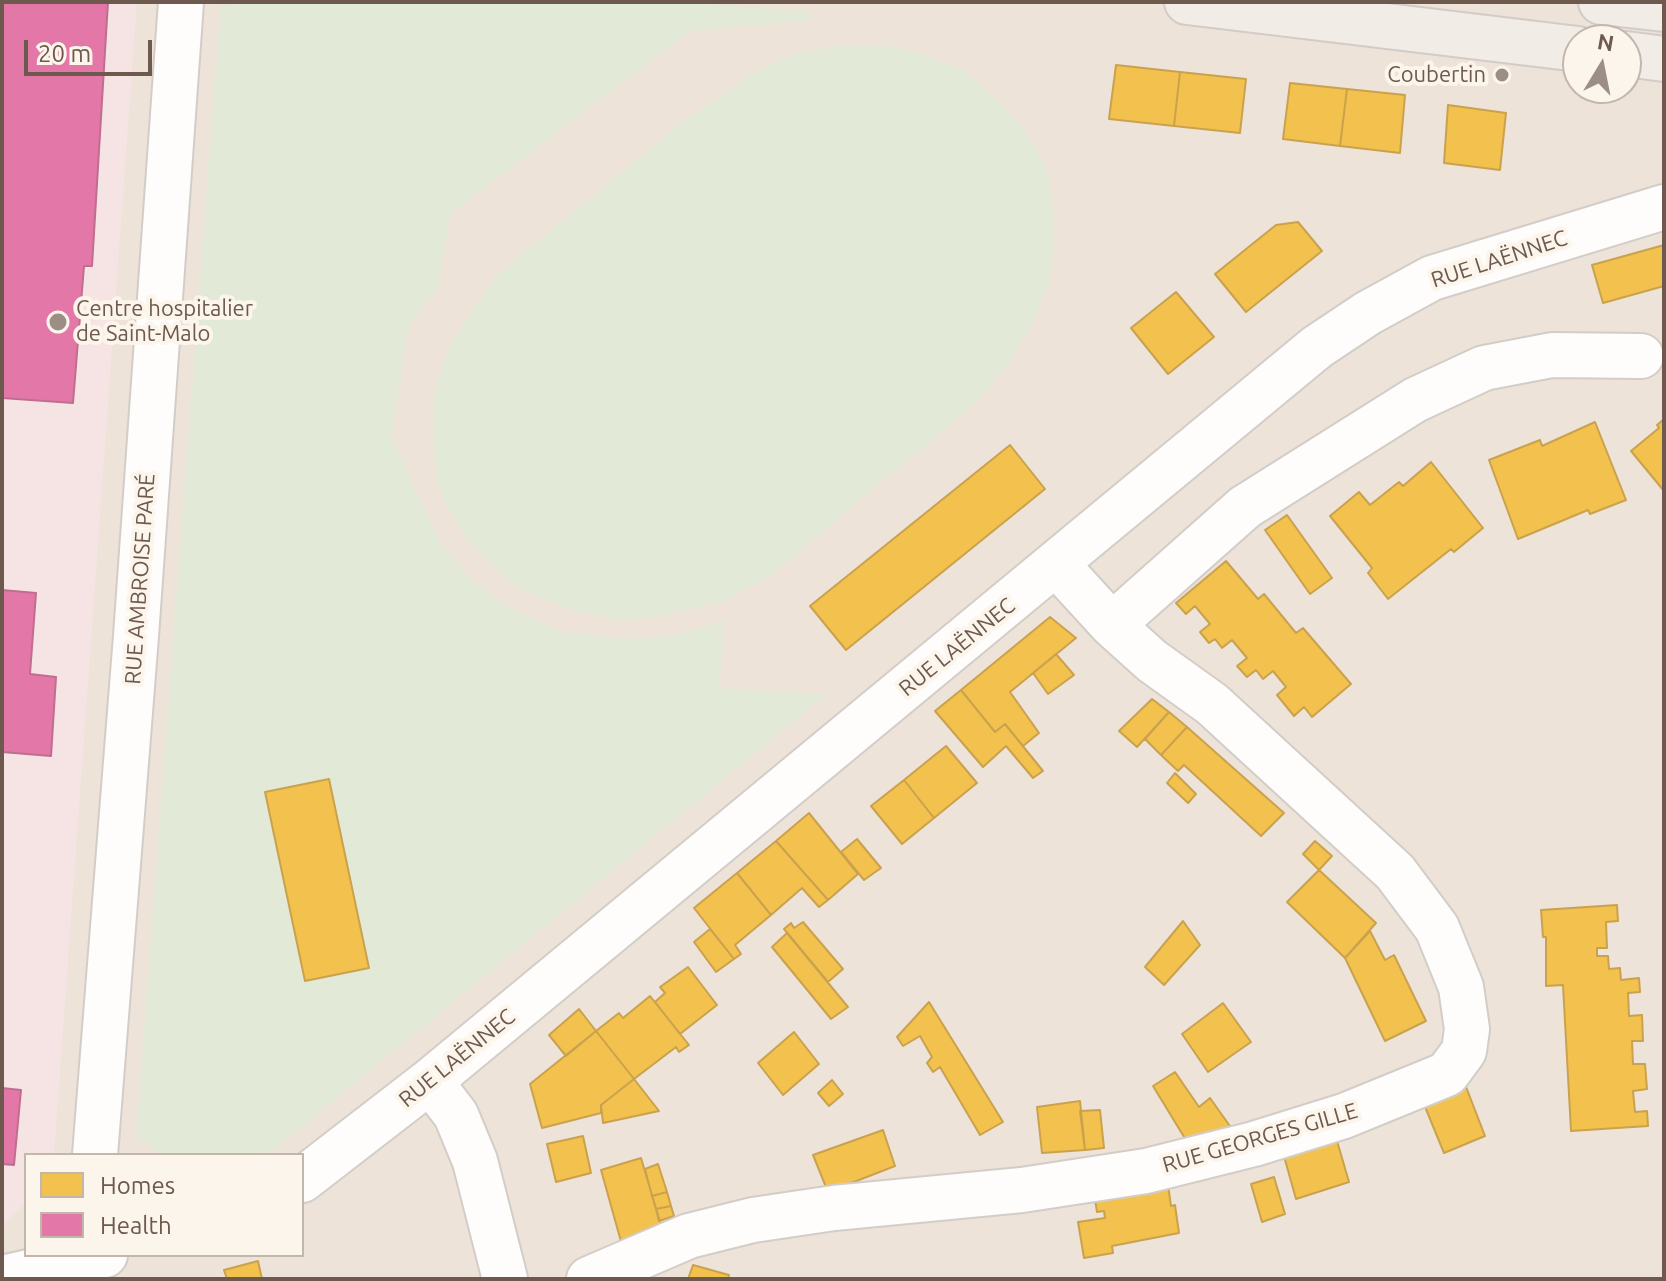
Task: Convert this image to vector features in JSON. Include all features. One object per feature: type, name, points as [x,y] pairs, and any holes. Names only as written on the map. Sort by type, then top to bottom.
[{"type":"main road","points":[[1187,2],[1562,47]]},
{"type":"main road","points":[[1601,2],[1664,9]]},
{"type":"main road","points":[[1642,56],[1664,59]]},
{"type":"street","name":"RUE AMBROISE PARÉ","points":[[95,1153],[181,2]]},
{"type":"street","name":"RUE LAËNNEC","points":[[304,1178],[430,1081],[1317,347],[1368,313],[1432,278],[1664,207]]},
{"type":"street","points":[[1112,625],[1245,507],[1415,400],[1484,368],[1552,355],[1641,356]]},
{"type":"street","name":"RUE GEORGES GILLE","points":[[589,1279],[689,1236],[753,1220],[834,1208],[1022,1190],[1146,1171],[1254,1144],[1344,1116],[1447,1074],[1464,1051],[1467,1029],[1461,987],[1437,928],[1395,872],[1212,704],[1152,661],[1112,625],[1057,565]]},
{"type":"street","points":[[430,1081],[456,1115],[475,1161],[505,1279]]},
{"type":"street","points":[[2,1278],[92,1257]]},
{"type":"shaded area","points":[[2,2],[1664,2],[1664,1279],[2,1279]]},
{"type":"shaded area","name":"Centre hospitalier de Saint-Malo","points":[[2,2],[137,2],[54,1153],[24,1153],[24,1204],[2,1226]]},
{"type":"green space","points":[[230,2],[688,2],[810,12],[814,20],[690,31],[450,214],[438,288],[409,326],[391,437],[441,544],[471,579],[507,607],[563,632],[624,639],[678,635],[725,620],[719,688],[827,694],[269,1153],[159,1153],[136,1135],[220,10]]},
{"type":"green space","points":[[881,45],[924,54],[963,70],[995,97],[1023,129],[1045,163],[1053,203],[1054,241],[1049,280],[1034,321],[1011,359],[980,399],[771,575],[724,601],[672,614],[625,621],[573,610],[522,591],[485,559],[458,526],[439,489],[433,448],[434,398],[447,351],[472,311],[499,273],[685,120],[757,71],[799,53],[838,46]]},
{"type":"building: Homes","points":[[1116,65],[1180,72],[1174,126],[1109,119]]},
{"type":"building: Homes","points":[[1180,72],[1246,79],[1240,133],[1174,126]]},
{"type":"building: Homes","points":[[1290,83],[1347,89],[1340,146],[1283,139]]},
{"type":"building: Homes","points":[[1347,89],[1405,95],[1400,153],[1340,146]]},
{"type":"building: Homes","points":[[1448,105],[1506,113],[1500,170],[1444,163]]},
{"type":"building: Homes","points":[[1298,222],[1322,251],[1246,312],[1215,274],[1276,225]]},
{"type":"building: Homes","points":[[1664,245],[1664,286],[1603,303],[1592,265]]},
{"type":"building: Homes","points":[[1176,292],[1214,337],[1168,374],[1131,328]]},
{"type":"building: Homes","points":[[1664,419],[1664,491],[1631,451],[1659,428],[1657,425]]},
{"type":"building: Homes","points":[[1595,422],[1626,500],[1590,514],[1588,510],[1518,539],[1489,460],[1540,440],[1542,446]]},
{"type":"building: Homes","points":[[1010,445],[1045,489],[846,650],[810,606]]},
{"type":"building: Homes","points":[[1431,462],[1483,528],[1388,599],[1368,573],[1372,568],[1330,516],[1359,492],[1370,505],[1399,482],[1403,486]]},
{"type":"building: Homes","points":[[1287,515],[1332,578],[1310,594],[1265,530]]},
{"type":"building: Homes","points":[[1226,561],[1258,599],[1264,594],[1296,633],[1303,628],[1351,684],[1312,717],[1304,707],[1294,716],[1277,695],[1286,687],[1273,671],[1263,679],[1256,670],[1247,677],[1237,666],[1247,658],[1232,640],[1222,648],[1215,639],[1209,643],[1200,632],[1210,624],[1195,606],[1186,614],[1176,603]]},
{"type":"building: Homes","points":[[1050,617],[1076,638],[1010,692],[1039,733],[1023,746],[1005,724],[995,732],[961,690]]},
{"type":"building: Homes","points":[[1056,654],[1074,675],[1048,694],[1033,673]]},
{"type":"building: Homes","points":[[961,690],[995,732],[1005,724],[1043,771],[1033,778],[1006,746],[983,767],[935,711]]},
{"type":"building: Homes","points":[[1152,699],[1169,712],[1137,747],[1119,731]]},
{"type":"building: Homes","points":[[1169,712],[1187,727],[1161,755],[1145,739]]},
{"type":"building: Homes","points":[[1187,727],[1284,813],[1261,836],[1184,765],[1178,771],[1161,755]]},
{"type":"building: Homes","points":[[946,746],[977,783],[934,818],[904,780]]},
{"type":"building: Homes","points":[[1175,773],[1196,794],[1188,803],[1167,783]]},
{"type":"building: Homes","points":[[329,779],[369,968],[305,981],[265,792]]},
{"type":"building: Homes","points":[[904,780],[934,818],[902,844],[871,806]]},
{"type":"building: Homes","points":[[809,813],[858,874],[828,900],[776,841]]},
{"type":"building: Homes","points":[[857,839],[881,868],[864,880],[841,852]]},
{"type":"building: Homes","points":[[776,841],[828,900],[819,907],[802,888],[771,915],[737,873]]},
{"type":"building: Homes","points":[[1315,841],[1332,856],[1319,870],[1303,854]]},
{"type":"building: Homes","points":[[1319,870],[1376,923],[1345,958],[1287,902]]},
{"type":"building: Homes","points":[[737,873],[771,915],[735,945],[741,954],[734,959],[694,908]]},
{"type":"building: Homes","points":[[1617,905],[1618,921],[1606,922],[1607,948],[1597,948],[1597,956],[1608,956],[1609,969],[1620,968],[1621,980],[1639,978],[1640,992],[1628,993],[1629,1016],[1642,1015],[1643,1041],[1632,1041],[1633,1064],[1645,1064],[1647,1089],[1633,1091],[1635,1112],[1647,1111],[1648,1126],[1571,1131],[1563,985],[1546,986],[1546,937],[1543,937],[1541,910]]},
{"type":"building: Homes","points":[[1183,921],[1200,945],[1164,985],[1145,967]]},
{"type":"building: Homes","points":[[803,922],[843,969],[828,982],[784,929],[791,923],[794,928]]},
{"type":"building: Homes","points":[[710,929],[734,959],[716,972],[694,942]]},
{"type":"building: Homes","points":[[1370,931],[1385,960],[1394,955],[1426,1021],[1385,1041],[1345,958]]},
{"type":"building: Homes","points":[[787,933],[848,1007],[831,1019],[772,947]]},
{"type":"building: Homes","points":[[688,967],[717,1005],[680,1034],[655,1002],[665,993],[660,987]]},
{"type":"building: Homes","points":[[650,996],[689,1045],[679,1052],[676,1047],[634,1079],[596,1031],[619,1013],[623,1018]]},
{"type":"building: Homes","points":[[929,1002],[1003,1122],[980,1135],[940,1067],[933,1072],[927,1063],[932,1057],[920,1036],[903,1046],[897,1037]]},
{"type":"building: Homes","points":[[1223,1003],[1251,1042],[1208,1072],[1182,1034]]},
{"type":"building: Homes","points":[[579,1009],[596,1031],[566,1056],[549,1035]]},
{"type":"building: Homes","points":[[596,1031],[634,1079],[601,1105],[601,1113],[542,1128],[530,1084]]},
{"type":"building: Homes","points":[[794,1032],[819,1064],[783,1095],[758,1063]]},
{"type":"building: Homes","points":[[1175,1072],[1199,1107],[1210,1098],[1237,1136],[1192,1150],[1153,1086]]},
{"type":"building: Homes","points":[[634,1079],[659,1111],[603,1123],[601,1105]]},
{"type":"building: Homes","points":[[1463,1079],[1485,1136],[1444,1153],[1421,1097]]},
{"type":"building: Homes","points":[[832,1080],[843,1094],[829,1106],[818,1093]]},
{"type":"building: Homes","points":[[1080,1101],[1085,1150],[1042,1153],[1037,1107]]},
{"type":"building: Homes","points":[[1100,1110],[1104,1148],[1085,1150],[1080,1111]]},
{"type":"building: Homes","points":[[883,1130],[895,1166],[828,1192],[813,1155]]},
{"type":"building: Homes","points":[[1335,1134],[1349,1182],[1296,1199],[1282,1149]]},
{"type":"building: Homes","points":[[583,1136],[591,1173],[556,1182],[547,1144]]},
{"type":"building: Homes","points":[[641,1158],[663,1232],[622,1245],[601,1170]]},
{"type":"building: Homes","points":[[658,1164],[667,1192],[652,1196],[645,1169]]},
{"type":"building: Homes","points":[[1274,1177],[1285,1214],[1262,1222],[1251,1184]]},
{"type":"building: Homes","points":[[1167,1178],[1179,1233],[1112,1246],[1113,1253],[1084,1258],[1078,1222],[1105,1218],[1104,1211],[1097,1212],[1094,1193]]},
{"type":"building: Homes","points":[[667,1192],[671,1206],[656,1209],[652,1196]]},
{"type":"building: Homes","points":[[671,1206],[674,1216],[659,1221],[656,1209]]},
{"type":"building: Homes","points":[[258,1261],[262,1279],[227,1279],[224,1270]]},
{"type":"building: Homes","points":[[693,1265],[729,1275],[728,1279],[688,1279]]},
{"type":"building: Health","points":[[2,2],[108,2],[92,266],[84,266],[73,403],[2,398]]},
{"type":"building: Health","points":[[2,590],[36,593],[30,674],[56,677],[51,756],[2,752]]},
{"type":"building: Health","points":[[2,1088],[21,1090],[14,1165],[2,1164]]},
{"type":"place","name":"Coubertin","points":[[1502,75]]},
{"type":"place","name":"Centre hospitalier de Saint-Malo","points":[[58,322]]}]
